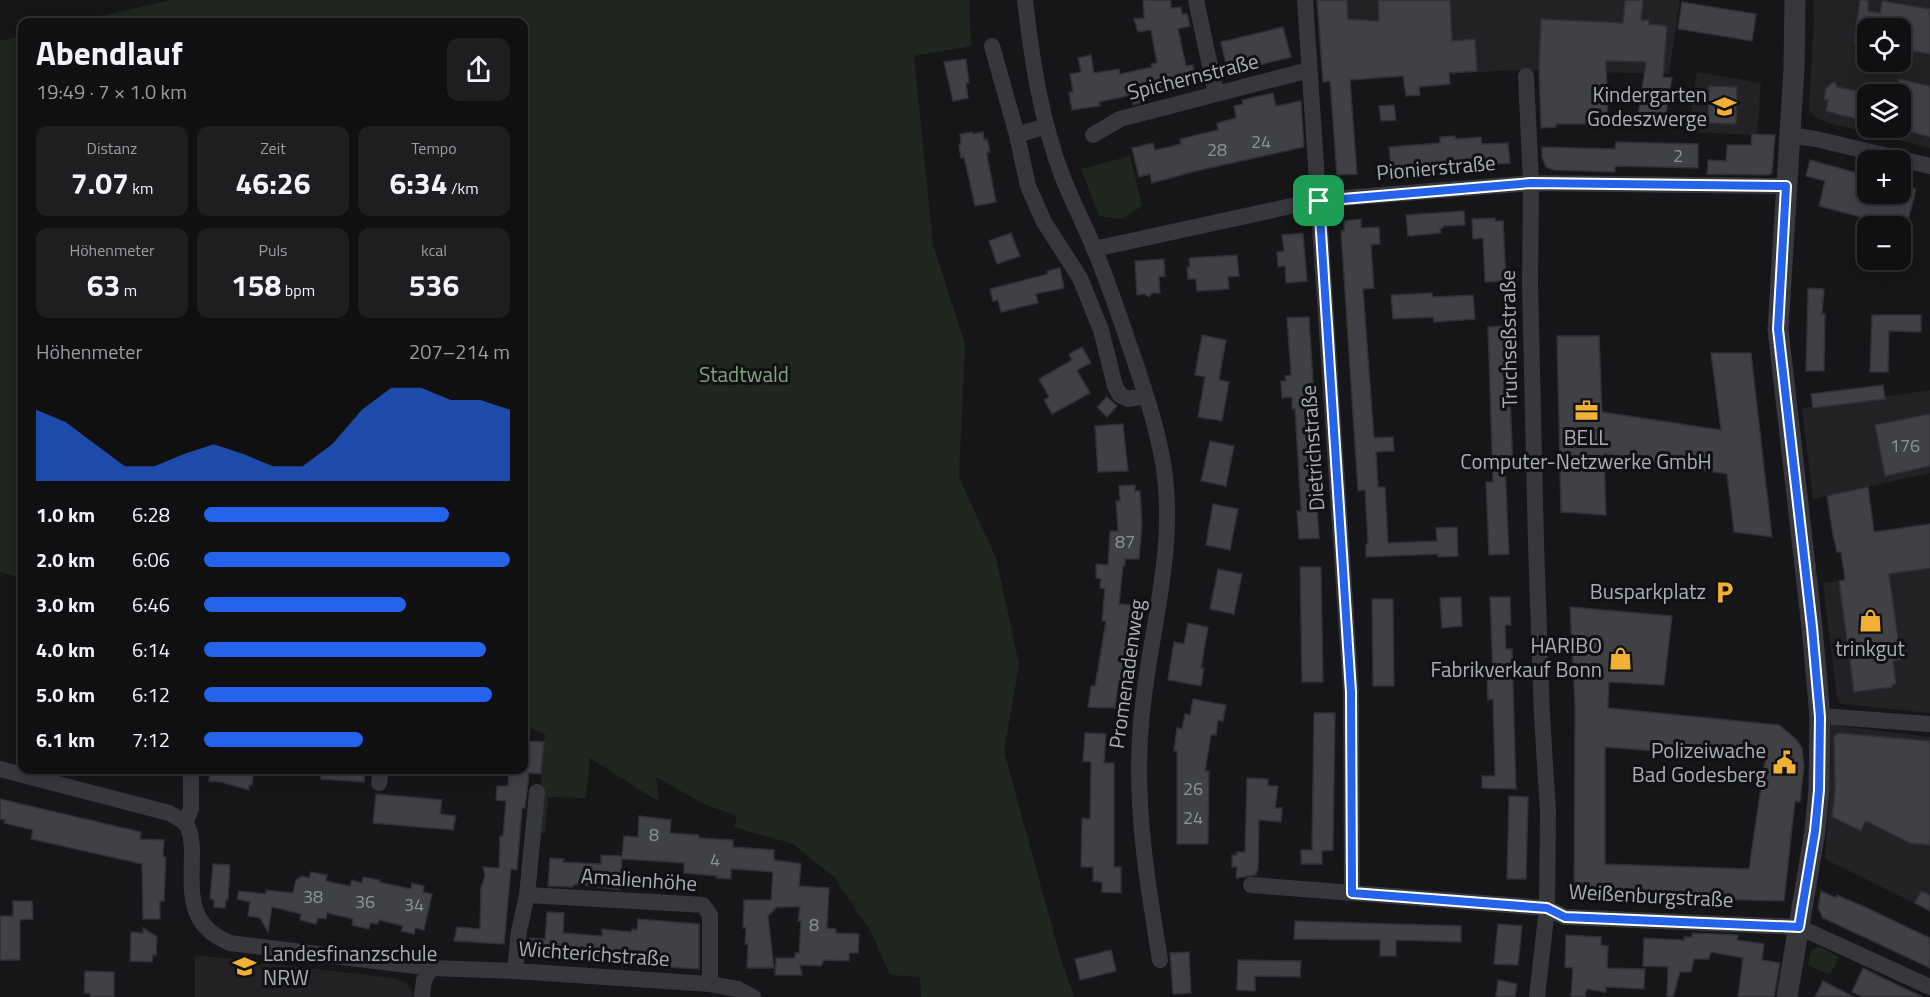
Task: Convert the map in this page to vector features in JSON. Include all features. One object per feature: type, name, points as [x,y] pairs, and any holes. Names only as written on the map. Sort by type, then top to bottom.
[{"type":"street","name":"Promenadenweg","points":[[1024,0],[1033,66],[1046,126],[1063,177],[1094,249],[1146,396],[1163,463],[1167,521],[1165,565],[1141,720],[1138,766],[1148,884],[1160,960]]},
{"type":"street","points":[[1196,0],[1216,94]]},
{"type":"street","name":"Dietrichstraße","points":[[1305,0],[1351,692],[1352,893]]},
{"type":"street","points":[[1787,997],[1815,831],[1819,790],[1820,717],[1778,329],[1794,61],[1795,0]]},
{"type":"street","points":[[992,46],[1017,135],[1028,186],[1044,222],[1080,278],[1101,330],[1115,386],[1120,395],[1128,399],[1146,396]]},
{"type":"street","name":"Spichernstraße","points":[[1093,135],[1120,119],[1309,70]]},
{"type":"street","name":"Truchseßstraße","points":[[1526,76],[1531,183],[1530,297],[1536,543],[1542,717],[1548,810],[1547,908],[1537,997]]},
{"type":"street","points":[[1017,135],[1046,126]]},
{"type":"street","points":[[1790,135],[1930,166]]},
{"type":"street","name":"Pionierstraße","points":[[1094,249],[1319,201],[1531,183],[1786,186]]},
{"type":"street","points":[[1820,717],[1930,724]]},
{"type":"street","points":[[0,769],[18,771]]},
{"type":"street","points":[[36,774],[169,813],[185,824],[191,809],[191,774]]},
{"type":"street","points":[[515,971],[519,931],[527,895],[537,792]]},
{"type":"street","name":"Wichterichstraße","points":[[185,824],[191,837],[192,895],[196,914],[203,927],[216,937],[230,943],[431,968],[515,971],[710,984],[738,989],[753,997]]},
{"type":"street","name":"Weißenburgstraße","points":[[1251,885],[1547,908],[1565,917],[1799,927],[1930,987]]},
{"type":"street","name":"Amalienhöhe","points":[[527,895],[703,905],[710,915],[710,984]]},
{"type":"street","points":[[422,997],[424,980],[431,968]]},
{"type":"shaded area","points":[[1318,0],[1680,0],[1669,74],[1514,70],[1323,82]]},
{"type":"shaded area","points":[[1813,0],[1930,0],[1930,148],[1889,138],[1911,138],[1911,84],[1857,84],[1857,130],[1828,123],[1815,117],[1809,109]]},
{"type":"shaded area","name":"Kindergarten Godeszwerge","points":[[1697,72],[1761,83],[1757,135],[1688,132]]},
{"type":"shaded area","points":[[1930,390],[1930,473],[1813,499],[1802,408]]},
{"type":"shaded area","points":[[1930,568],[1930,713],[1841,704],[1837,698],[1823,583]]},
{"type":"shaded area","points":[[1831,725],[1930,737],[1930,911],[1825,859],[1830,788]]},
{"type":"shaded area","name":"Landesfinanzschule NRW","points":[[195,955],[393,978],[407,983],[414,997],[195,997]]},
{"type":"green space","name":"Stadtwald","points":[[170,0],[969,0],[971,46],[914,56],[933,245],[965,344],[959,477],[996,558],[1019,664],[1004,751],[1060,956],[1074,997],[921,997],[920,977],[890,975],[871,932],[834,877],[793,844],[734,827],[737,816],[704,804],[656,777],[659,802],[590,758],[586,798],[548,797],[545,833],[537,834],[545,734],[528,727],[528,18],[94,18]]},
{"type":"green space","points":[[18,37],[18,577],[0,572],[0,41]]},
{"type":"green space","points":[[1130,156],[1142,206],[1121,219],[1099,216],[1081,169]]},
{"type":"green space","points":[[1818,946],[1839,957],[1830,975],[1808,965],[1811,951]]},
{"type":"building","points":[[1143,0],[1171,0],[1171,8],[1181,7],[1182,14],[1187,14],[1190,26],[1178,29],[1186,66],[1193,65],[1196,81],[1145,92],[1146,101],[1133,105],[1131,95],[1099,102],[1100,106],[1072,110],[1069,92],[1073,92],[1070,74],[1081,72],[1078,58],[1091,55],[1094,73],[1119,69],[1120,74],[1152,67],[1151,64],[1157,63],[1151,30],[1138,32],[1134,19],[1144,18]]},
{"type":"building","points":[[1317,0],[1347,0],[1348,19],[1379,21],[1378,0],[1450,0],[1452,41],[1475,39],[1477,71],[1449,73],[1450,84],[1419,87],[1420,95],[1406,96],[1403,76],[1350,80],[1357,174],[1337,175],[1330,81],[1323,82]]},
{"type":"building","points":[[1625,0],[1643,0],[1641,20],[1649,20],[1649,24],[1667,26],[1663,77],[1672,78],[1665,119],[1638,115],[1646,62],[1606,61],[1608,124],[1556,124],[1556,127],[1541,128],[1539,68],[1541,19],[1623,23]]},
{"type":"building","points":[[1860,0],[1868,0],[1868,11],[1880,13],[1882,1],[1930,9],[1930,54],[1911,51],[1911,18],[1857,18]]},
{"type":"building","points":[[1682,2],[1756,14],[1752,41],[1678,29]]},
{"type":"building","points":[[1857,20],[1857,42],[1854,41]]},
{"type":"building","points":[[1283,27],[1291,57],[1228,73],[1221,42]]},
{"type":"building","points":[[966,59],[968,98],[953,101],[944,62]]},
{"type":"building","points":[[1899,79],[1930,86],[1930,137],[1911,132],[1911,84],[1898,84]]},
{"type":"building","points":[[1835,81],[1837,87],[1857,91],[1857,119],[1826,111],[1828,100],[1824,99],[1826,88]]},
{"type":"building","points":[[1709,86],[1737,87],[1736,124],[1708,123]]},
{"type":"building","points":[[1273,93],[1276,106],[1301,101],[1304,147],[1152,183],[1150,174],[1139,177],[1132,148],[1153,143],[1155,150],[1181,144],[1180,139],[1218,130],[1217,123],[1236,118],[1234,106],[1243,104],[1242,100]]},
{"type":"building","points":[[1394,105],[1396,120],[1381,121],[1379,106]]},
{"type":"building","points":[[972,132],[973,134],[983,132],[984,140],[987,139],[990,152],[987,152],[988,161],[996,202],[975,206],[959,145],[961,144],[960,134]]},
{"type":"building","points":[[1752,134],[1775,135],[1772,173],[1769,175],[1707,174],[1708,160],[1726,161],[1727,145],[1751,145]]},
{"type":"building","points":[[1455,136],[1455,139],[1481,137],[1482,144],[1508,143],[1510,163],[1475,166],[1474,161],[1391,168],[1389,147],[1440,143],[1440,137]]},
{"type":"building","points":[[1616,142],[1698,144],[1698,168],[1615,166],[1615,172],[1554,170],[1546,167],[1542,157],[1542,147],[1615,149]]},
{"type":"building","points":[[1810,160],[1857,173],[1857,204],[1911,204],[1911,188],[1916,189],[1909,216],[1857,216],[1819,206],[1825,181],[1806,176]]},
{"type":"building","points":[[1464,211],[1465,225],[1443,226],[1440,229],[1441,233],[1408,236],[1406,215]]},
{"type":"building","points":[[1495,218],[1495,221],[1503,221],[1506,281],[1485,282],[1483,238],[1473,239],[1472,219]]},
{"type":"building","points":[[1361,219],[1361,228],[1379,227],[1380,244],[1371,245],[1374,288],[1363,289],[1374,438],[1393,437],[1394,451],[1376,452],[1378,487],[1385,487],[1388,543],[1437,541],[1436,528],[1457,527],[1458,556],[1438,557],[1438,554],[1366,557],[1366,544],[1368,544],[1365,490],[1358,491],[1341,231],[1344,231],[1344,221]]},
{"type":"building","points":[[1011,233],[1020,256],[997,264],[989,241]]},
{"type":"building","points":[[1303,233],[1307,281],[1286,283],[1285,266],[1278,267],[1277,252],[1284,251],[1282,235]]},
{"type":"building","points":[[1237,255],[1239,276],[1228,277],[1229,289],[1197,291],[1196,279],[1188,279],[1189,258]]},
{"type":"building","points":[[1164,259],[1165,276],[1159,277],[1160,293],[1152,293],[1149,297],[1145,294],[1137,295],[1135,261]]},
{"type":"building","points":[[1060,268],[1064,288],[1036,294],[1038,303],[1001,312],[998,300],[993,301],[990,289],[1048,274],[1047,271]]},
{"type":"building","points":[[1808,288],[1824,289],[1822,314],[1825,314],[1824,371],[1806,371]]},
{"type":"building","points":[[1432,293],[1432,297],[1473,295],[1475,319],[1434,322],[1433,317],[1393,319],[1391,295]]},
{"type":"building","points":[[1872,315],[1921,315],[1921,332],[1889,331],[1888,372],[1870,372]]},
{"type":"building","points":[[1309,317],[1320,492],[1316,492],[1319,538],[1299,539],[1297,511],[1301,511],[1295,409],[1292,409],[1292,397],[1282,398],[1281,381],[1286,381],[1285,376],[1291,375],[1287,318]]},
{"type":"building","points":[[1507,326],[1513,466],[1505,466],[1509,554],[1489,555],[1486,482],[1493,482],[1488,327]]},
{"type":"building","points":[[1202,335],[1226,340],[1219,380],[1229,382],[1222,421],[1198,417],[1205,377],[1195,375]]},
{"type":"building","points":[[1557,336],[1599,336],[1602,412],[1721,430],[1711,353],[1751,353],[1772,537],[1734,532],[1727,474],[1604,454],[1606,515],[1561,512]]},
{"type":"building","points":[[1082,347],[1091,363],[1077,370],[1090,393],[1052,414],[1044,400],[1049,397],[1039,379],[1072,360],[1069,354]]},
{"type":"building","points":[[1883,385],[1885,399],[1813,408],[1811,394]]},
{"type":"building","points":[[1107,397],[1117,406],[1107,417],[1097,407]]},
{"type":"building","points":[[1930,414],[1930,466],[1885,476],[1875,425]]},
{"type":"building","points":[[1123,424],[1128,471],[1098,472],[1095,426]]},
{"type":"building","points":[[1210,441],[1234,446],[1226,486],[1201,481]]},
{"type":"building","points":[[1135,485],[1135,491],[1140,491],[1142,524],[1139,559],[1125,559],[1125,566],[1123,566],[1119,604],[1131,605],[1121,680],[1119,680],[1115,708],[1088,707],[1091,686],[1095,686],[1106,621],[1102,621],[1105,589],[1100,588],[1101,579],[1096,578],[1096,564],[1108,565],[1110,531],[1118,531],[1116,501],[1120,501],[1119,486]]},
{"type":"building","points":[[1868,487],[1874,532],[1930,524],[1930,568],[1889,574],[1901,660],[1893,661],[1896,684],[1892,685],[1893,687],[1854,692],[1839,581],[1845,580],[1841,552],[1837,552],[1833,535],[1827,496]]},
{"type":"building","points":[[1213,504],[1238,509],[1230,550],[1206,545]]},
{"type":"building","points":[[1300,567],[1321,567],[1323,682],[1302,682]]},
{"type":"building","points":[[1218,569],[1242,574],[1234,614],[1210,609]]},
{"type":"building","points":[[1461,597],[1462,626],[1442,628],[1440,598]]},
{"type":"building","points":[[1490,597],[1510,597],[1511,625],[1505,625],[1506,649],[1512,649],[1516,789],[1482,788],[1482,776],[1495,776],[1493,699],[1488,700],[1487,677],[1493,677]]},
{"type":"building","points":[[1372,599],[1393,599],[1394,686],[1373,686]]},
{"type":"building","points":[[1570,607],[1672,616],[1664,685],[1609,682],[1608,708],[1779,725],[1796,739],[1802,748],[1804,766],[1800,802],[1795,801],[1784,901],[1574,895],[1575,705]],"holes":[[[1605,747],[1765,760],[1749,869],[1605,864]]]},
{"type":"building","points":[[1188,623],[1208,627],[1201,668],[1204,668],[1201,686],[1168,680],[1174,642],[1184,644]]},
{"type":"building","points":[[1193,699],[1226,705],[1223,721],[1218,720],[1216,735],[1211,735],[1205,771],[1209,771],[1208,844],[1177,844],[1177,751],[1174,751],[1177,728],[1182,729],[1185,714],[1190,715]]},
{"type":"building","points":[[1314,713],[1335,713],[1333,850],[1322,851],[1322,864],[1301,864],[1301,850],[1312,850]]},
{"type":"building","points":[[1085,733],[1106,734],[1104,763],[1114,763],[1114,867],[1121,867],[1121,893],[1102,892],[1102,882],[1093,881],[1093,867],[1081,867],[1082,818],[1090,819],[1091,762],[1083,761]]},
{"type":"building","points":[[1838,733],[1930,741],[1930,845],[1910,843],[1866,821],[1861,831],[1832,817],[1835,790],[1834,737]]},
{"type":"building","points":[[528,741],[544,742],[541,774],[529,773],[525,808],[522,808],[517,870],[511,869],[504,944],[454,941],[457,927],[480,929],[481,887],[485,875],[483,867],[499,868],[500,836],[503,836],[506,801],[496,800],[497,786],[508,786],[509,774],[528,774]]},
{"type":"building","points":[[210,774],[253,774],[249,790],[209,781]]},
{"type":"building","points":[[321,774],[365,774],[364,782],[321,779]]},
{"type":"building","points":[[1247,778],[1268,779],[1268,786],[1278,786],[1275,808],[1282,808],[1281,822],[1259,820],[1258,871],[1256,875],[1236,878],[1237,867],[1232,867],[1232,855],[1245,852]]},
{"type":"building","points":[[376,794],[442,800],[440,814],[456,816],[453,830],[373,823]]},
{"type":"building","points":[[1509,796],[1528,797],[1526,879],[1507,879]]},
{"type":"building","points":[[0,799],[141,832],[140,839],[164,840],[163,857],[166,857],[164,901],[160,901],[160,919],[143,919],[142,864],[31,839],[33,830],[4,823],[5,820],[0,819]]},
{"type":"building","points":[[639,816],[671,820],[670,833],[733,840],[733,847],[774,850],[774,860],[801,864],[799,886],[829,888],[827,928],[836,929],[836,933],[859,934],[858,953],[849,953],[849,961],[824,960],[821,966],[800,965],[802,975],[775,975],[776,958],[795,958],[795,953],[799,953],[801,921],[798,921],[800,907],[777,907],[768,916],[774,968],[747,968],[748,944],[745,944],[746,928],[743,928],[744,900],[771,900],[773,872],[731,869],[731,879],[716,878],[717,876],[684,873],[684,863],[622,859],[620,890],[576,884],[572,887],[548,886],[550,858],[564,859],[563,862],[601,864],[601,855],[622,856],[624,836],[638,837]]},
{"type":"building","points":[[213,864],[230,865],[228,900],[226,900],[225,908],[214,907],[214,899],[210,899]]},
{"type":"building","points":[[311,872],[327,875],[326,881],[350,886],[352,880],[362,883],[363,877],[411,889],[412,883],[424,886],[423,892],[432,894],[424,930],[415,928],[414,934],[401,931],[403,926],[379,920],[378,924],[370,923],[369,929],[352,925],[353,919],[327,913],[326,919],[318,918],[316,924],[300,920],[301,914],[272,907],[268,932],[260,918],[248,916],[250,902],[237,899],[239,891],[266,894],[266,890],[293,893],[296,880],[302,876],[309,878]]},
{"type":"building","points":[[1821,891],[1865,907],[1930,938],[1930,968],[1823,918],[1818,908]]},
{"type":"building","points":[[1921,891],[1930,895],[1930,911],[1915,903]]},
{"type":"building","points":[[13,901],[32,901],[33,919],[20,920],[20,960],[0,960],[0,916],[13,916]]},
{"type":"building","points":[[547,912],[564,913],[563,933],[602,936],[602,929],[631,932],[632,929],[637,930],[638,919],[699,924],[699,969],[528,958],[530,938],[545,939]]},
{"type":"building","points":[[1295,921],[1461,926],[1461,942],[1396,940],[1396,956],[1380,956],[1380,940],[1294,939]]},
{"type":"building","points":[[1498,924],[1522,926],[1518,965],[1494,964]]},
{"type":"building","points":[[143,928],[157,937],[156,955],[153,955],[152,962],[130,961],[131,932],[143,933]]},
{"type":"building","points":[[1692,933],[1738,935],[1737,940],[1764,944],[1762,960],[1780,963],[1774,997],[1738,997],[1743,958],[1711,952],[1709,959],[1694,959],[1691,972],[1680,972],[1673,997],[1667,997],[1668,967],[1643,966],[1644,938],[1684,940],[1684,937],[1692,937]]},
{"type":"building","points":[[1566,935],[1601,937],[1601,945],[1608,946],[1607,968],[1645,969],[1644,989],[1606,987],[1606,992],[1587,989],[1585,997],[1571,997],[1573,968],[1565,967]]},
{"type":"building","points":[[1111,950],[1116,971],[1080,980],[1075,959]]},
{"type":"building","points":[[1189,952],[1191,993],[1173,994],[1170,953]]},
{"type":"building","points":[[1238,960],[1301,961],[1300,977],[1255,976],[1255,991],[1237,990]]},
{"type":"building","points":[[1863,968],[1923,997],[1862,997],[1852,992]]},
{"type":"building","points":[[85,971],[114,972],[114,997],[90,997],[90,993],[84,993]]},
{"type":"building","points":[[1498,980],[1517,984],[1515,997],[1496,997]]},
{"type":"building","points":[[1823,981],[1854,997],[1815,997]]},
{"type":"place","name":"Kindergarten Godeszwerge","points":[[1725,107]]},
{"type":"place","name":"BELL Computer-Netzwerke GmbH","points":[[1586,410]]},
{"type":"place","name":"Busparkplatz","points":[[1724,592]]},
{"type":"place","name":"trinkgut","points":[[1870,621]]},
{"type":"place","name":"HARIBO Fabrikverkauf Bonn","points":[[1620,658]]},
{"type":"place","name":"Polizeiwache Bad Godesberg","points":[[1784,763]]},
{"type":"place","name":"Landesfinanzschule NRW","points":[[245,966]]},
{"type":"route","points":[[1531,183],[1786,186],[1778,329],[1820,717],[1819,790],[1815,831],[1799,927],[1565,917],[1547,908],[1352,893],[1351,692],[1319,201],[1531,183]]}]
